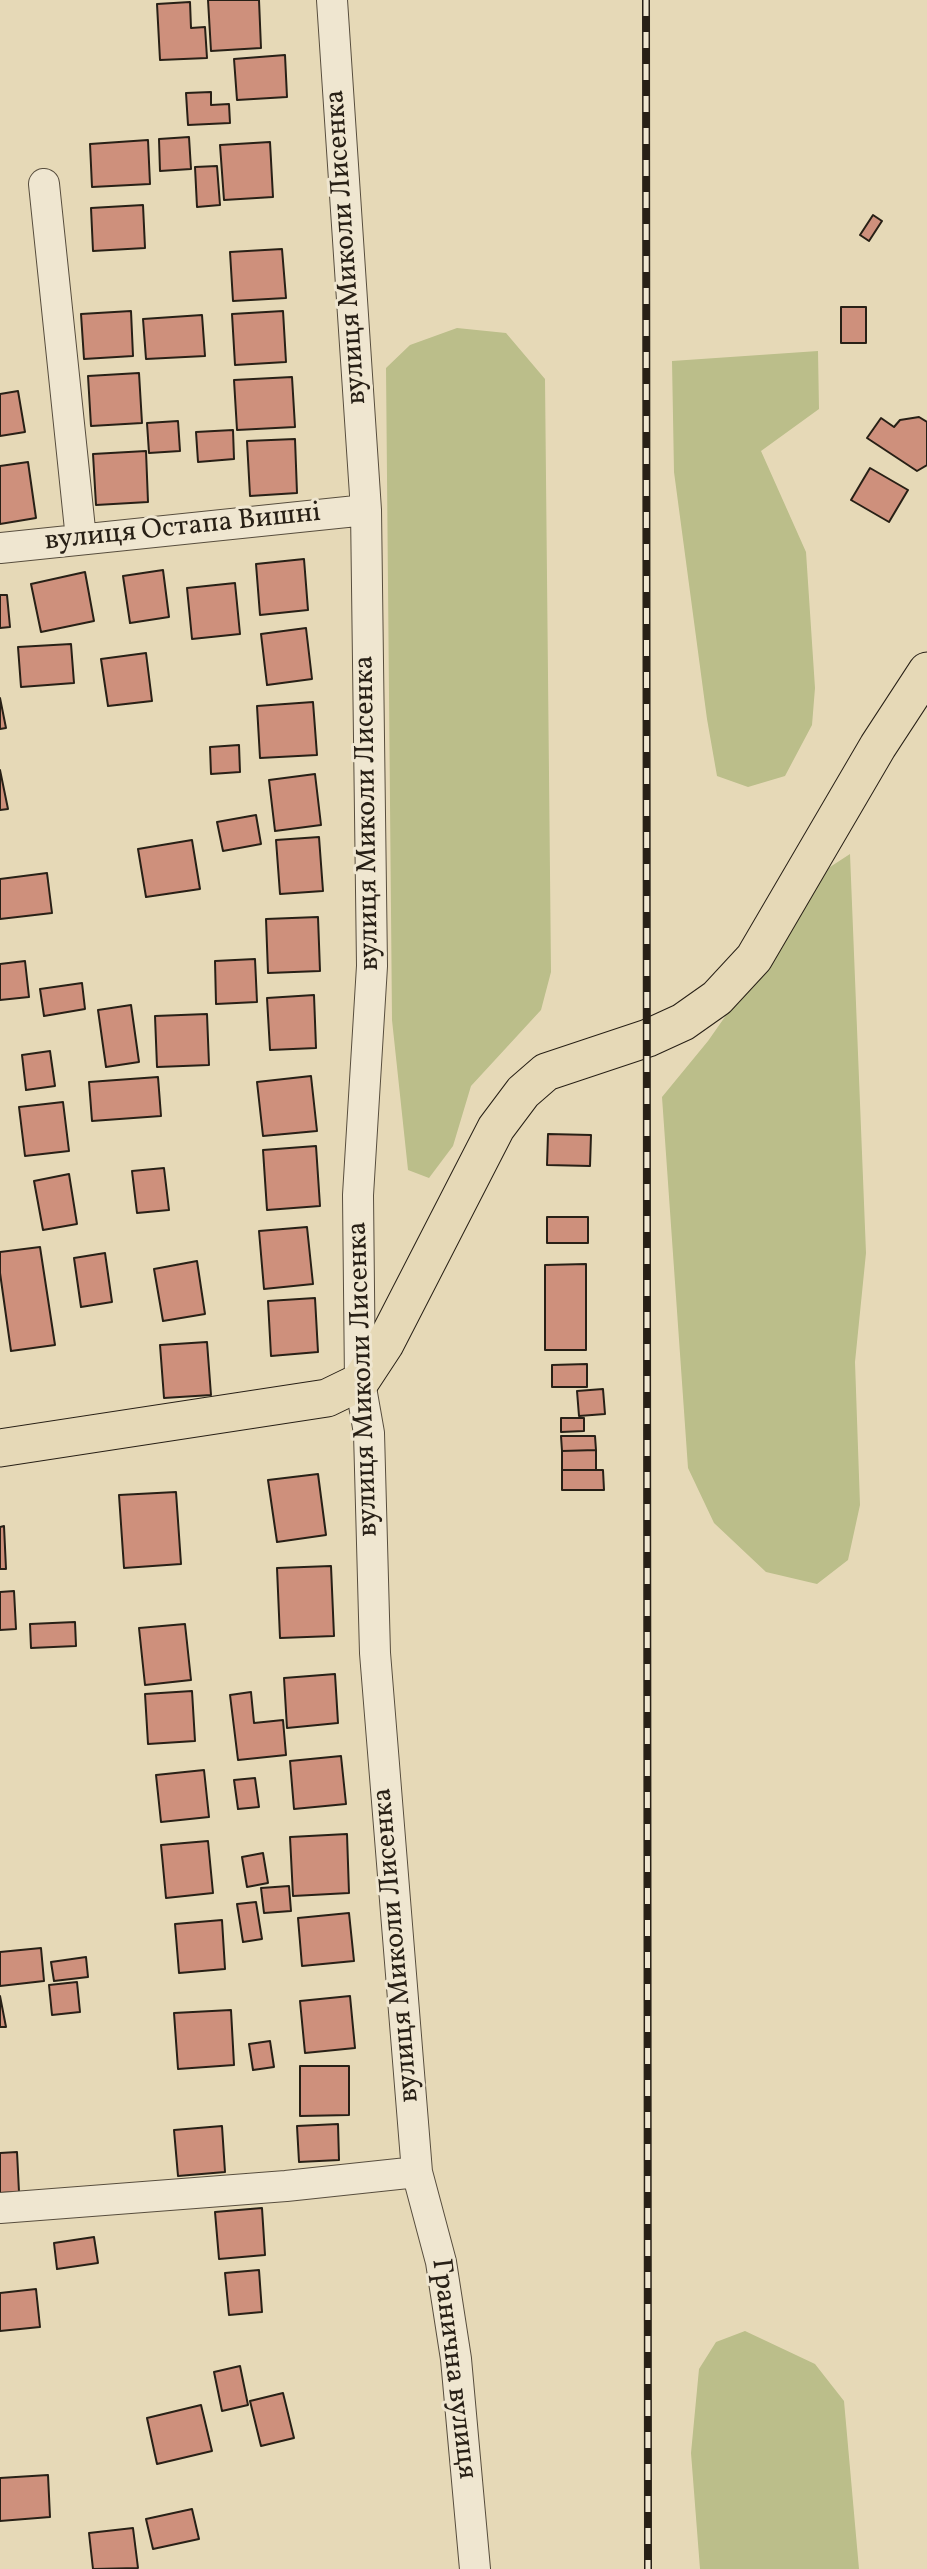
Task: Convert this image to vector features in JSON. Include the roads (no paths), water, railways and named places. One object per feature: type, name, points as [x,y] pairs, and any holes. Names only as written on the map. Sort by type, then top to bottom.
[{"type":"main road","points":[[0,1448],[327,1398],[360,1382],[385,1344],[496,1128],[523,1092],[546,1072],[648,1038],[683,1022],[717,998],[754,958],[878,746],[927,671]]},
{"type":"street","name":"вулиця Миколи Лисенка","points":[[332,0],[366,510],[372,965],[358,1195],[360,1382],[369,1433],[374,1653],[417,2172]]},
{"type":"street","points":[[44,184],[81,539]]},
{"type":"street","name":"вулиця Остапа Вишні","points":[[0,548],[366,510]]},
{"type":"street","points":[[0,2208],[286,2186],[417,2172]]},
{"type":"street","name":"Гранична вулиця","points":[[417,2172],[440,2262],[456,2359],[475,2569]]},
{"type":"railway","points":[[646,0],[648,2569]]}]
